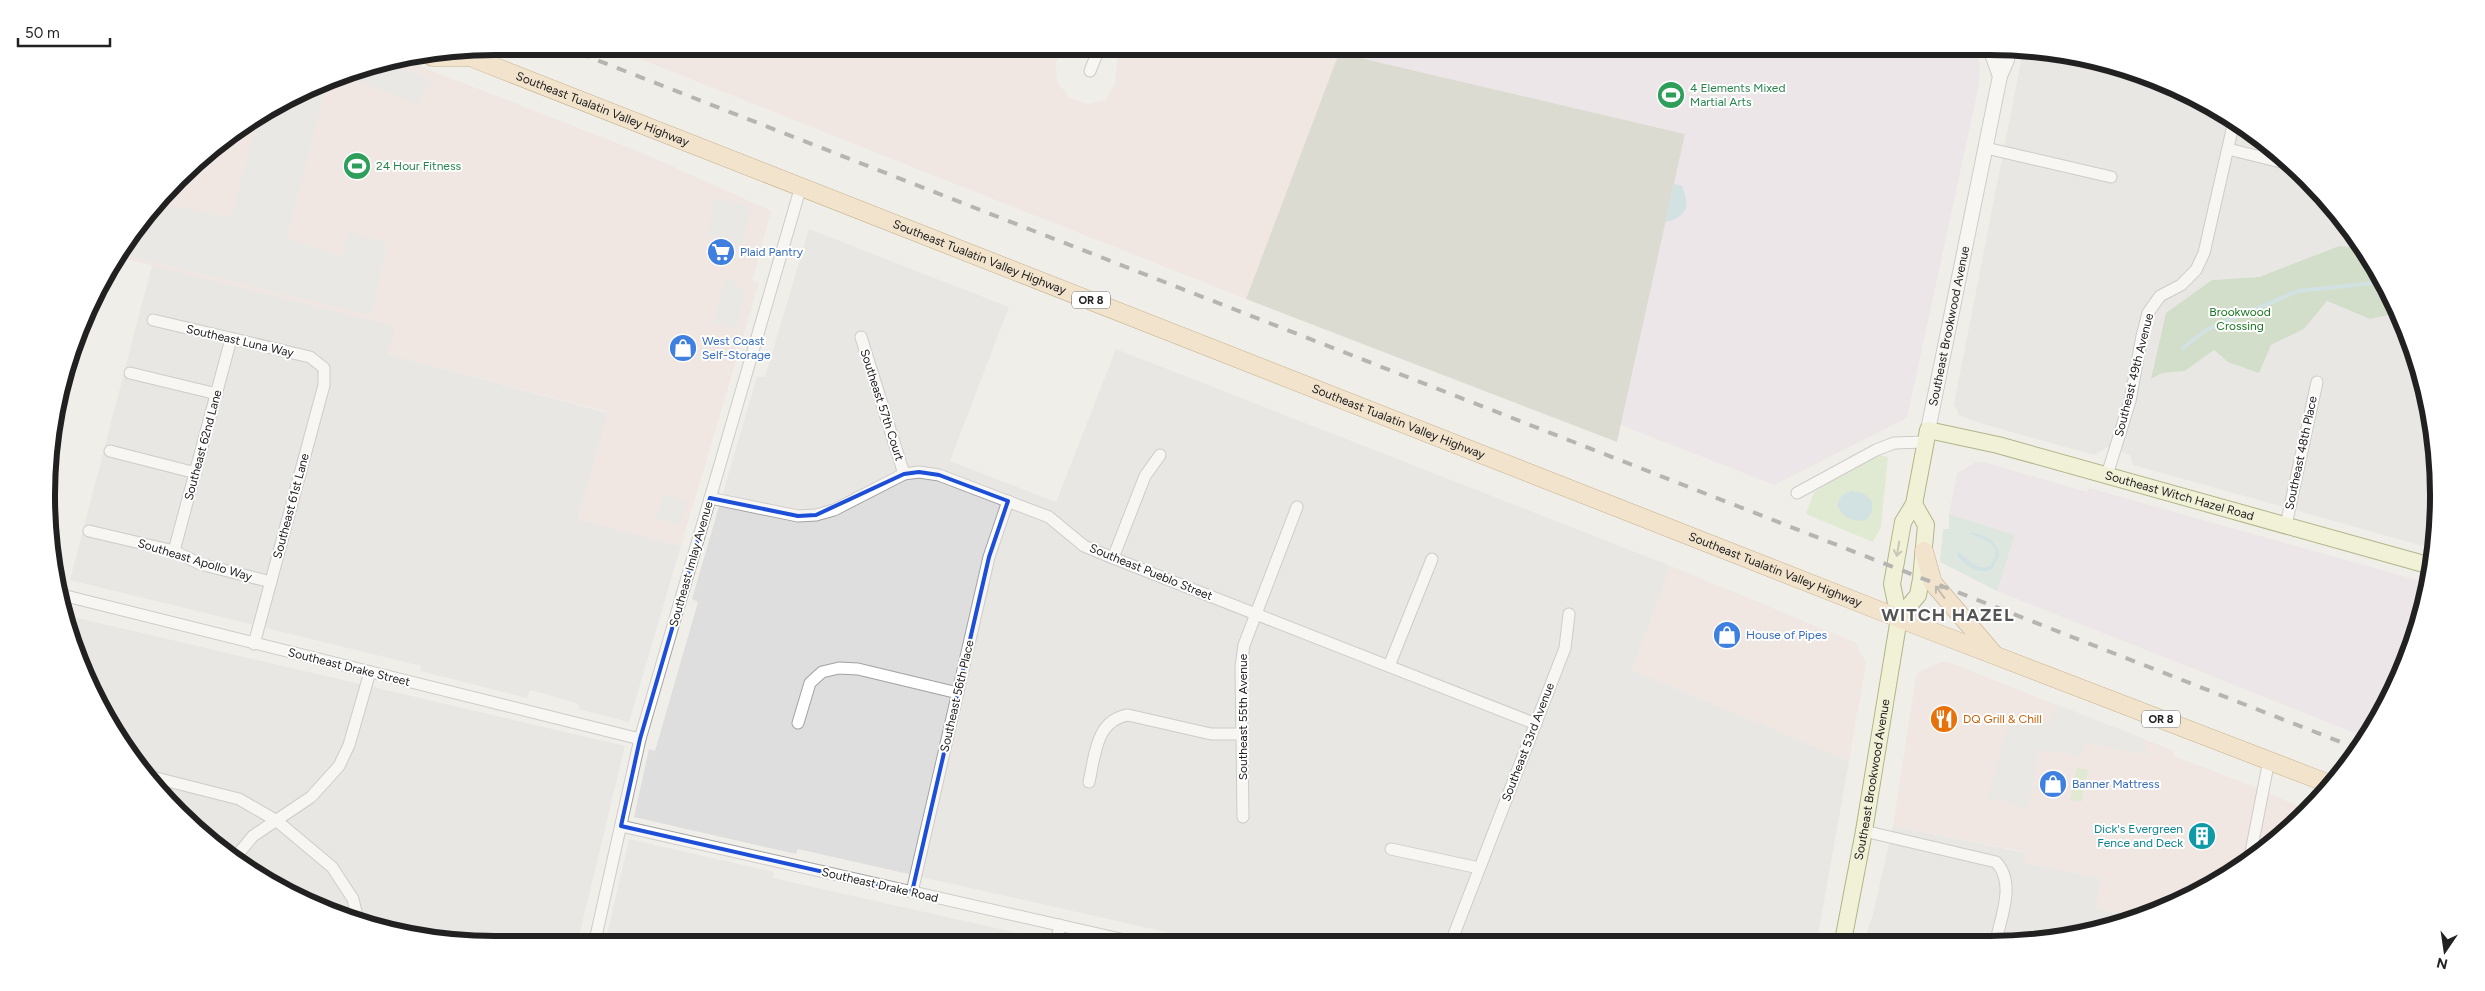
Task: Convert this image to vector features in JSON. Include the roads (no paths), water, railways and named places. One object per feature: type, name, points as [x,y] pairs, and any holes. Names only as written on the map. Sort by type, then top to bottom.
[{"type":"main road","name":"Southeast Tualatin Valley Highway","points":[[472,56],[1899,618],[2324,782]]},
{"type":"main road","name":"Southeast Witch Hazel Road","points":[[1926,436],[1988,443],[2424,564]]},
{"type":"main road","name":"Southeast Brookwood Avenue","points":[[1844,936],[1864,831],[1899,618],[1892,584],[1903,522],[1914,504],[1926,436]]},
{"type":"main road","points":[[1899,618],[1918,595],[1924,551],[1926,525],[1914,504]]},
{"type":"main road","points":[[1924,551],[1933,583],[1996,655]]},
{"type":"street","points":[[1090,71],[1096,55]]},
{"type":"street","points":[[1992,55],[2000,76]]},
{"type":"street","name":"Southeast Brookwood Avenue","points":[[1926,436],[2000,76],[2007,56]]},
{"type":"street","name":"Southeast 49th Avenue","points":[[2107,475],[2130,401],[2148,313],[2160,296],[2181,285],[2196,270],[2210,232],[2232,128]]},
{"type":"street","points":[[1986,148],[2111,178]]},
{"type":"street","points":[[2228,149],[2276,161]]},
{"type":"street","name":"Southeast Imlay Avenue","points":[[596,936],[640,739],[801,186]]},
{"type":"street","name":"Southeast Luna Way","points":[[153,320],[310,357],[324,368]]},
{"type":"street","name":"Southeast 57th Court","points":[[861,337],[904,474]]},
{"type":"street","name":"Southeast 62nd Lane","points":[[174,551],[232,339]]},
{"type":"street","name":"Southeast 61st Lane","points":[[254,644],[324,386],[324,368]]},
{"type":"street","points":[[130,373],[217,394]]},
{"type":"street","name":"Southeast 48th Place","points":[[2286,525],[2317,382]]},
{"type":"street","name":"Southeast Witch Hazel Road","points":[[1798,493],[1876,450],[1926,436]]},
{"type":"street","points":[[110,451],[196,473]]},
{"type":"street","points":[[1113,558],[1145,476],[1160,454]]},
{"type":"street","name":"Southeast Pueblo Street","points":[[710,498],[798,516],[816,515],[834,510],[904,474],[918,472],[940,475],[1049,517],[1084,546],[1536,724]]},
{"type":"street","name":"Southeast 56th Place","points":[[912,892],[988,557],[1008,501]]},
{"type":"street","name":"Southeast 55th Avenue","points":[[1243,817],[1241,666],[1244,645],[1255,612],[1297,507]]},
{"type":"street","name":"Southeast Apollo Way","points":[[89,531],[174,551],[200,564],[271,582]]},
{"type":"street","points":[[1389,666],[1432,559]]},
{"type":"street","name":"Southeast Drake Street","points":[[67,596],[640,739]]},
{"type":"street","name":"Southeast 53rd Avenue","points":[[1453,936],[1565,648],[1569,614]]},
{"type":"street","points":[[798,723],[810,683],[822,672],[839,668],[858,669],[958,693]]},
{"type":"street","points":[[239,854],[253,836],[264,827],[311,797],[339,766],[354,730],[370,672]]},
{"type":"street","points":[[1089,782],[1100,734],[1109,722],[1118,717],[1128,715],[1211,734],[1242,734]]},
{"type":"street","points":[[2251,850],[2269,760]]},
{"type":"street","points":[[158,779],[239,800],[277,820],[332,867],[353,899],[356,914]]},
{"type":"street","name":"Southeast Drake Road","points":[[621,826],[1108,936]]},
{"type":"street","points":[[1864,831],[1996,862],[2003,870],[2007,888],[1997,936]]},
{"type":"street","points":[[1391,849],[1479,868]]},
{"type":"street","points":[[1058,936],[1060,925]]},
{"type":"water","points":[[1674,184],[1682,186],[1686,199],[1685,209],[1678,217],[1665,222]]},
{"type":"water","points":[[1852,491],[1863,493],[1872,501],[1872,512],[1866,520],[1857,521],[1848,518],[1837,505],[1842,495]]},
{"type":"water","points":[[1969,532],[1984,536],[1996,546],[1999,556],[1992,569],[1983,571],[1974,569],[1958,557],[1957,551],[1980,567],[1988,566],[1994,561],[1996,554],[1993,546],[1988,541]]},
{"type":"waterway","points":[[2183,348],[2206,330],[2298,291],[2375,283]]},
{"type":"railway","points":[[584,55],[2352,746]]},
{"type":"place","name":"4 Elements Mixed Martial Arts","points":[[1671,95]]},
{"type":"place","name":"24 Hour Fitness","points":[[357,166]]},
{"type":"place","name":"Plaid Pantry","points":[[721,252]]},
{"type":"place","name":"West Coast Self-Storage","points":[[683,348]]},
{"type":"place","name":"House of Pipes","points":[[1727,635]]},
{"type":"place","name":"DQ Grill & Chill","points":[[1944,719]]},
{"type":"place","name":"Banner Mattress","points":[[2053,784]]},
{"type":"place","name":"Dick's Evergreen Fence and Deck","points":[[2202,836]]},
{"type":"district","name":"WITCH HAZEL","points":[[1948,615]]},
{"type":"park label","name":"Brookwood Crossing","points":[[2240,319]]}]
